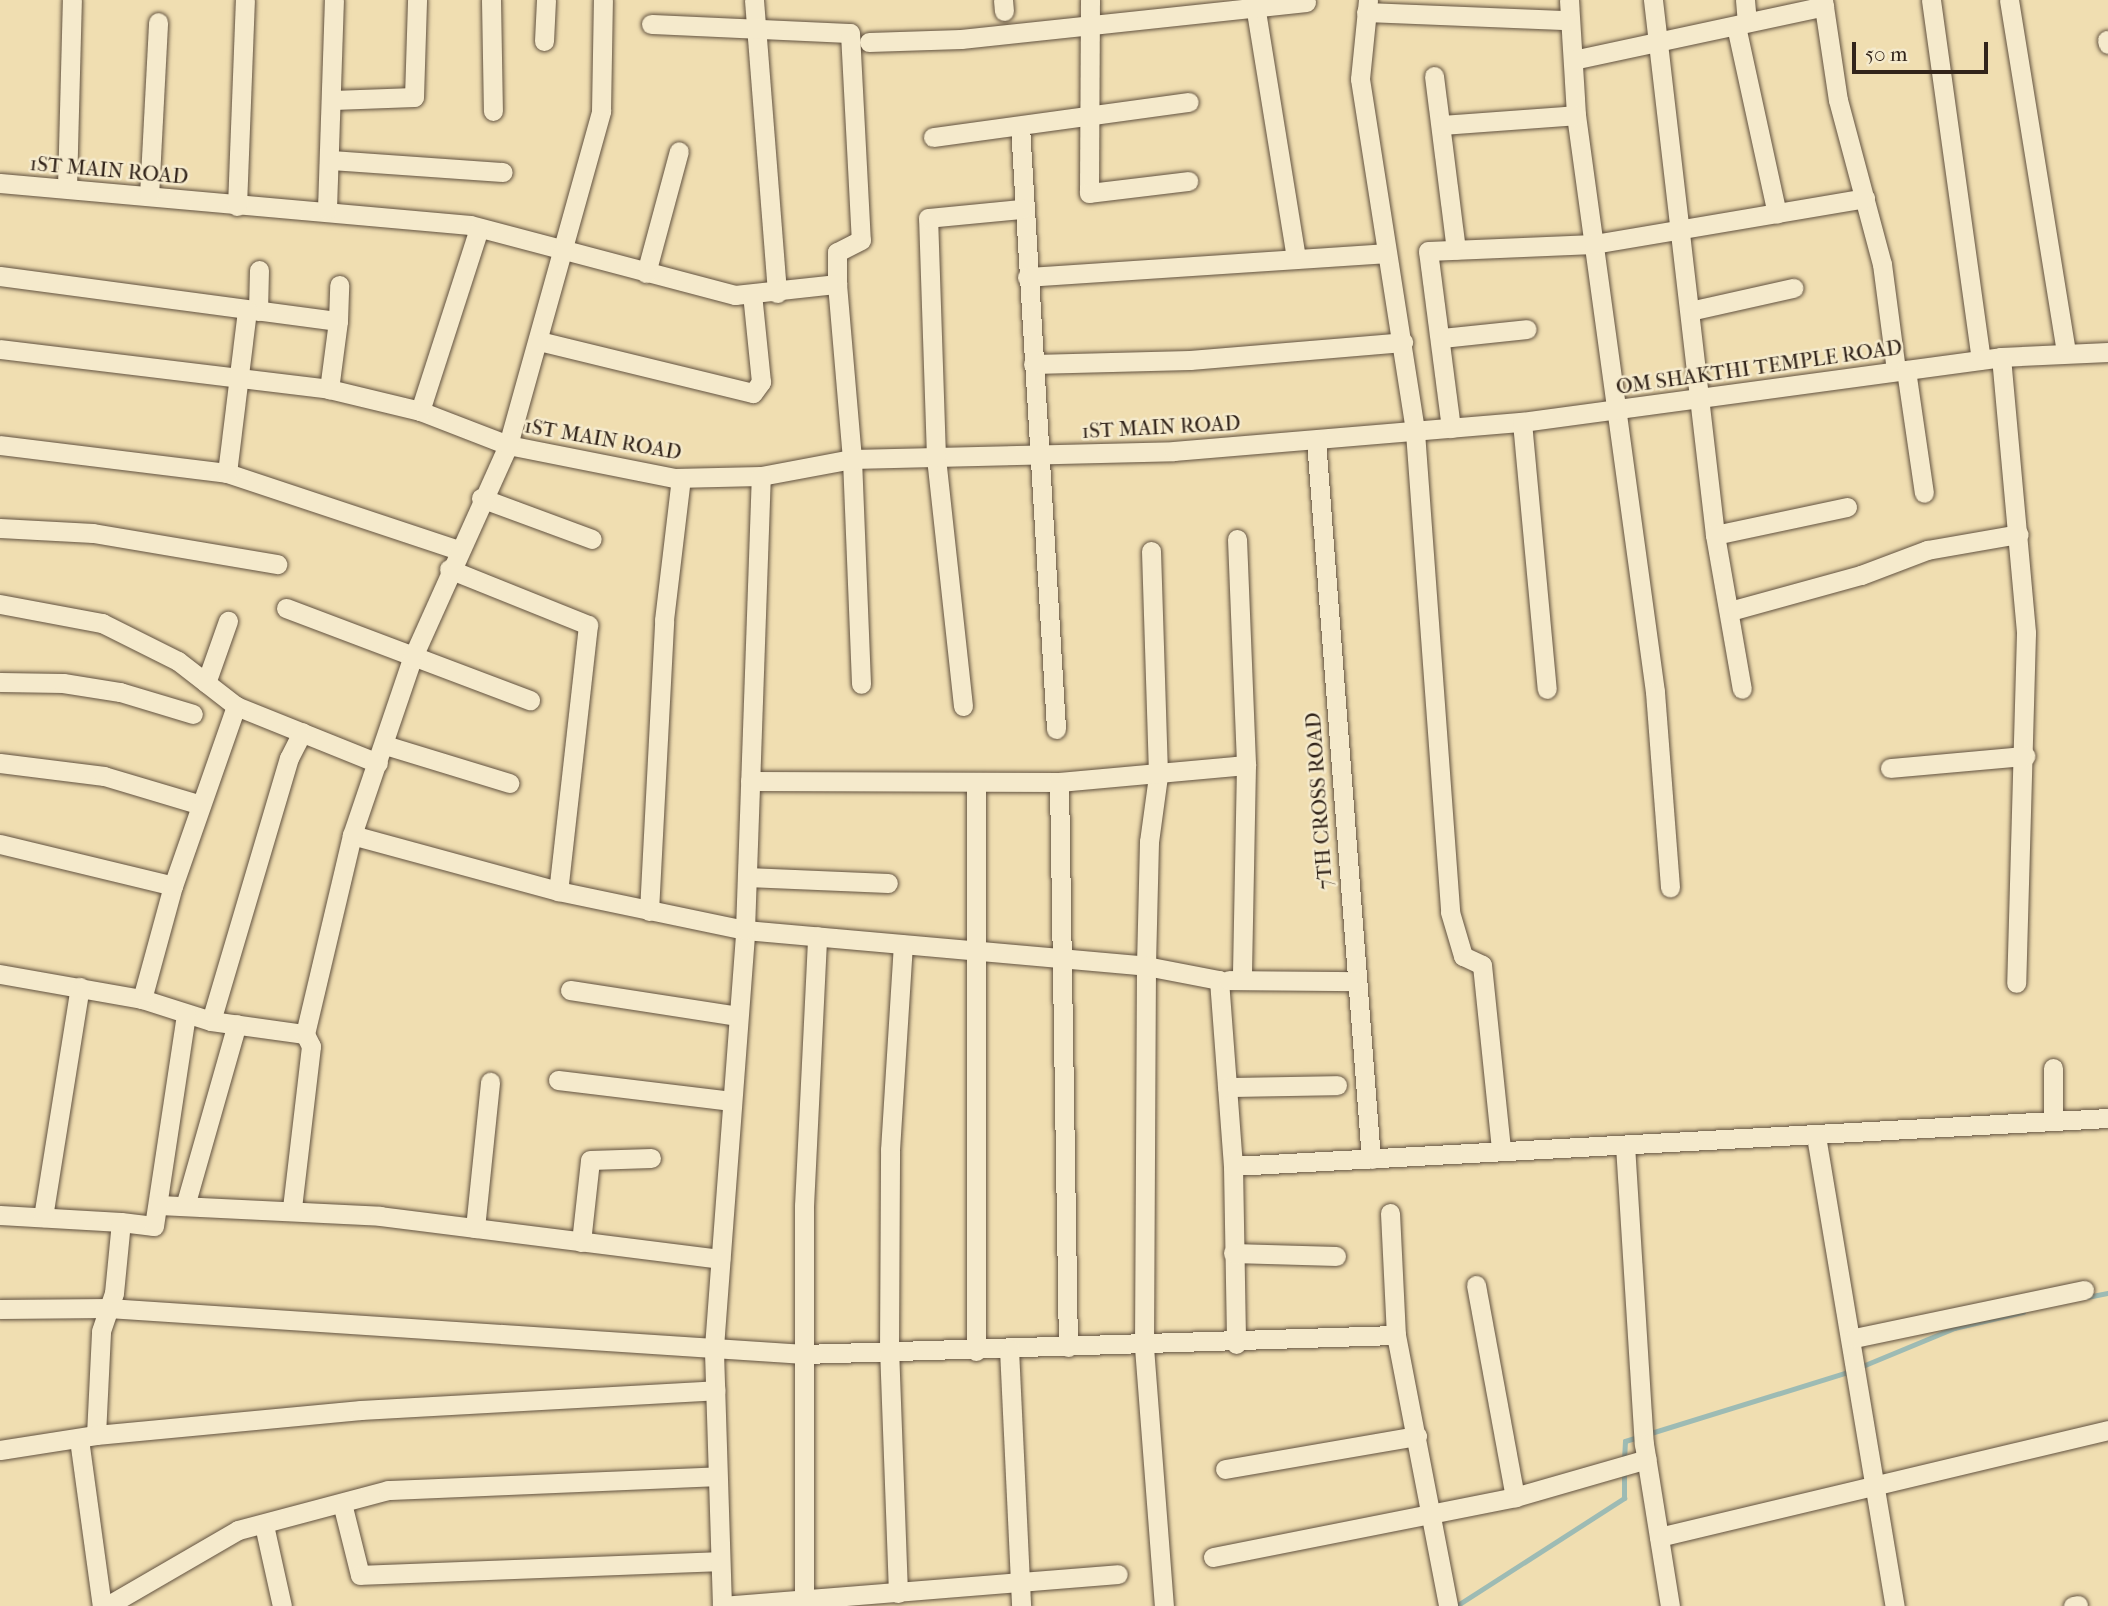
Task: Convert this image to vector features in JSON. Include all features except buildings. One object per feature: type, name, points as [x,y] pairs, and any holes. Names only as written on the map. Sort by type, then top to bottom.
[{"type":"street","points":[[67,187],[72,0]]},
{"type":"street","points":[[237,206],[245,0]]},
{"type":"street","points":[[327,209],[331,160],[334,0]]},
{"type":"street","points":[[333,100],[414,97],[417,0]]},
{"type":"street","points":[[491,0],[493,111]]},
{"type":"street","points":[[544,41],[546,0]]},
{"type":"street","points":[[603,0],[601,111],[565,253],[735,295],[777,293],[837,284]]},
{"type":"street","points":[[754,0],[777,293]]},
{"type":"street","points":[[1090,0],[1087,26],[1089,193],[1188,181]]},
{"type":"street","points":[[1569,0],[1576,115],[1655,692],[1671,887]]},
{"type":"street","points":[[1653,0],[1701,396],[1715,536],[1742,689]]},
{"type":"street","points":[[1745,0],[1742,24],[1777,214]]},
{"type":"street","points":[[1931,0],[1981,360]]},
{"type":"street","points":[[2009,0],[2066,350]]},
{"type":"street","points":[[869,42],[1087,26],[1255,5],[1306,2]]},
{"type":"street","points":[[1573,60],[1742,24],[1823,3],[1838,100],[1882,264],[1924,493]]},
{"type":"street","points":[[1255,5],[1296,259]]},
{"type":"street","points":[[1501,1148],[1482,965],[1463,956],[1450,912],[1415,432],[1360,79],[1367,6],[1569,20]]},
{"type":"street","points":[[149,196],[158,22]]},
{"type":"street","points":[[651,24],[850,33],[861,240],[837,252],[837,284],[852,459],[861,684]]},
{"type":"street","points":[[1434,76],[1456,250]]},
{"type":"street","points":[[933,137],[1189,102]]},
{"type":"street","points":[[1441,125],[1576,115]]},
{"type":"street","points":[[1020,126],[1022,209],[1056,729]]},
{"type":"street","points":[[646,273],[679,151]]},
{"type":"street","points":[[331,160],[503,172]]},
{"type":"street","name":"1ST MAIN ROAD","points":[[0,183],[67,187],[237,206],[327,209],[479,228],[565,253],[508,445],[681,478],[761,476],[852,459],[1040,456],[1415,432]]},
{"type":"street","points":[[1451,428],[1442,338],[1428,251],[1594,244],[1681,226],[1777,214],[1865,198]]},
{"type":"street","points":[[962,706],[936,457],[928,218],[1022,209]]},
{"type":"street","points":[[420,411],[479,228]]},
{"type":"street","points":[[1027,277],[1386,253]]},
{"type":"street","points":[[227,473],[236,374],[253,310],[259,270]]},
{"type":"street","points":[[0,276],[338,321]]},
{"type":"street","points":[[329,390],[338,321],[339,285]]},
{"type":"street","points":[[1690,311],[1793,288]]},
{"type":"street","points":[[539,341],[753,393],[761,382],[752,294]]},
{"type":"street","points":[[1442,338],[1527,329]]},
{"type":"street","points":[[1033,364],[1190,360],[1403,342]]},
{"type":"street","points":[[0,349],[236,374],[329,390],[420,411],[508,445],[449,569],[412,659],[352,835],[305,1034],[311,1046],[292,1208]]},
{"type":"street","name":"OM SHAKTHI TEMPLE ROAD","points":[[1415,432],[1522,422],[2001,357],[2066,350],[2108,352]]},
{"type":"street","points":[[2001,357],[2019,534],[2025,756],[2016,983]]},
{"type":"street","points":[[1522,422],[1547,689]]},
{"type":"street","name":"7TH CROSS ROAD","points":[[1316,440],[1354,981],[1371,1159]]},
{"type":"street","points":[[0,445],[227,473],[459,550]]},
{"type":"street","points":[[761,476],[745,930],[714,1347],[722,1606],[1118,1574]]},
{"type":"street","points":[[649,911],[664,620],[681,478]]},
{"type":"street","points":[[481,498],[592,539]]},
{"type":"street","points":[[1715,536],[1847,507]]},
{"type":"street","points":[[0,528],[93,533],[276,564]]},
{"type":"street","points":[[1730,611],[1861,575],[1927,550],[2019,534]]},
{"type":"street","points":[[1237,538],[1246,765],[1242,980]]},
{"type":"street","points":[[1151,551],[1158,776],[1149,842],[1143,1346],[1164,1606]]},
{"type":"street","points":[[449,569],[588,625],[558,891]]},
{"type":"street","points":[[0,604],[102,623],[178,661],[236,706],[302,732],[381,754],[509,783]]},
{"type":"street","points":[[286,608],[412,659],[530,700]]},
{"type":"street","points":[[206,682],[228,621]]},
{"type":"street","points":[[0,682],[98,688],[192,714]]},
{"type":"street","points":[[142,999],[173,886],[236,706]]},
{"type":"street","points":[[211,1021],[289,758],[302,732]]},
{"type":"street","points":[[1890,768],[2025,756]]},
{"type":"street","points":[[0,763],[104,776],[201,805]]},
{"type":"street","points":[[750,781],[1059,782],[1158,776],[1246,765]]},
{"type":"street","points":[[1059,782],[1068,1347]]},
{"type":"street","points":[[975,1351],[979,951],[976,783]]},
{"type":"street","points":[[352,835],[558,891],[745,930],[1146,966],[1219,980],[1354,981]]},
{"type":"street","points":[[0,844],[173,886]]},
{"type":"street","points":[[747,877],[888,884]]},
{"type":"street","points":[[804,1600],[804,1206],[817,936]]},
{"type":"street","points":[[898,1593],[889,1353],[890,1150],[903,944]]},
{"type":"street","points":[[0,974],[142,999],[211,1021],[305,1034]]},
{"type":"street","points":[[1219,980],[1233,1166],[1236,1344]]},
{"type":"street","points":[[43,1217],[80,987]]},
{"type":"street","points":[[570,990],[738,1016]]},
{"type":"street","points":[[0,1215],[154,1226],[186,1015]]},
{"type":"street","points":[[185,1206],[237,1024]]},
{"type":"street","points":[[2053,1068],[2053,1121]]},
{"type":"street","points":[[558,1080],[732,1101]]},
{"type":"street","points":[[475,1228],[490,1082]]},
{"type":"street","points":[[1227,1087],[1337,1084]]},
{"type":"street","points":[[1233,1166],[1371,1159],[1501,1148],[1816,1136],[2108,1118]]},
{"type":"street","points":[[1816,1136],[1854,1346],[1895,1606]]},
{"type":"street","points":[[1625,1145],[1636,1452],[1660,1537],[1670,1606]]},
{"type":"street","points":[[581,1242],[590,1160],[651,1158]]},
{"type":"street","points":[[159,1205],[292,1208],[720,1259]]},
{"type":"street","points":[[1390,1213],[1396,1335],[1433,1511],[1443,1604]]},
{"type":"street","points":[[121,1222],[114,1293],[101,1331],[88,1437],[104,1606],[238,1530],[388,1490],[716,1476]]},
{"type":"street","points":[[1233,1253],[1336,1256]]},
{"type":"street","points":[[1476,1285],[1515,1497]]},
{"type":"street","points":[[1854,1346],[2084,1290]]},
{"type":"street","points":[[0,1309],[108,1308],[804,1354],[1236,1344],[1396,1335]]},
{"type":"street","points":[[1009,1349],[1021,1606]]},
{"type":"street","points":[[0,1450],[88,1437],[361,1410],[715,1390]]},
{"type":"street","points":[[1660,1537],[1876,1483],[2108,1430]]},
{"type":"street","points":[[1225,1469],[1417,1436]]},
{"type":"street","points":[[1213,1557],[1433,1511],[1515,1497],[1636,1452]]},
{"type":"street","points":[[342,1503],[360,1575],[720,1561]]},
{"type":"street","points":[[264,1525],[282,1606]]},
{"type":"waterway","points":[[2087,1297],[2108,1293]]},
{"type":"waterway","points":[[1860,1367],[1954,1328],[2023,1312]]},
{"type":"waterway","points":[[1624,1460],[1625,1441],[1851,1371]]},
{"type":"waterway","points":[[1456,1606],[1624,1498],[1624,1470]]}]
